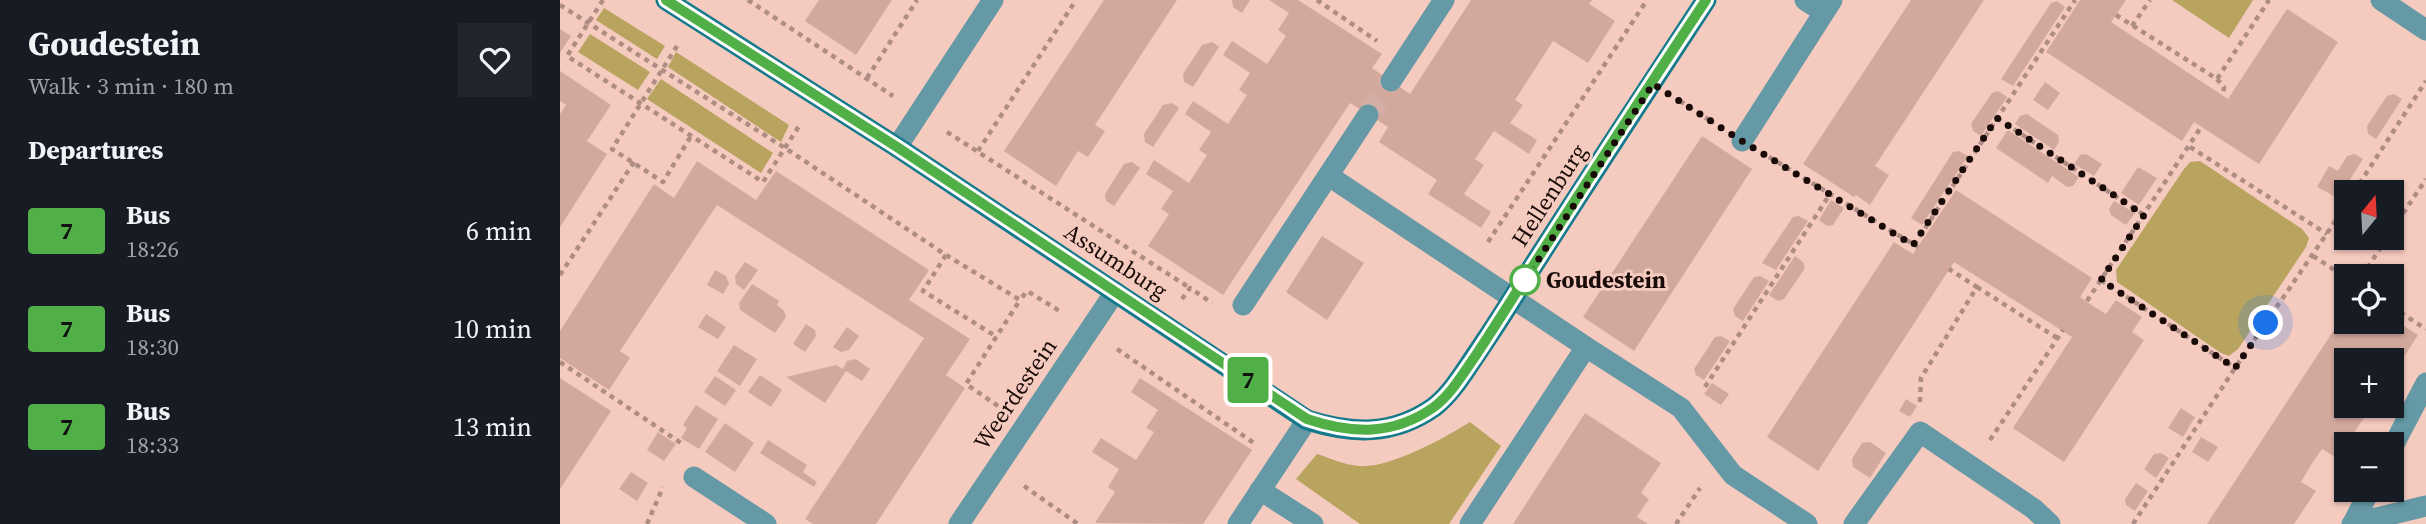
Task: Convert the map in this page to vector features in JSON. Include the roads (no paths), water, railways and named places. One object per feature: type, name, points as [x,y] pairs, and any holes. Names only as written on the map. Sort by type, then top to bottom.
[{"type":"street","name":"Assumburg","points":[[666,0],[897,147],[1307,419]]},
{"type":"street","points":[[897,147],[993,0]]},
{"type":"street","points":[[1391,81],[1444,0]]},
{"type":"street","name":"Hellenburg","points":[[1307,419],[1332,428],[1358,431],[1384,428],[1411,420],[1434,406],[1455,387],[1706,0]]},
{"type":"street","points":[[1742,141],[1828,6],[1805,0]]},
{"type":"street","points":[[2381,0],[2426,30]]},
{"type":"street","points":[[1243,305],[1368,115]]},
{"type":"street","points":[[1329,176],[1681,408],[1733,475],[1807,524]]},
{"type":"street","name":"Weerdestein","points":[[958,524],[1115,292]]},
{"type":"street","points":[[1470,524],[1586,347]]},
{"type":"street","points":[[2400,432],[2426,383]]},
{"type":"street","points":[[1238,524],[1307,419]]},
{"type":"street","points":[[1854,524],[1920,432],[1972,467],[2029,517],[2050,524]]},
{"type":"street","points":[[694,477],[766,524]]},
{"type":"street","points":[[1260,490],[1313,524]]},
{"type":"street","points":[[2353,523],[2364,502]]},
{"type":"street","points":[[2353,523],[2426,506]]},
{"type":"tunnel","points":[[1368,115],[1391,81]]},
{"type":"place","name":"Goudestein","points":[[1525,280]]}]
